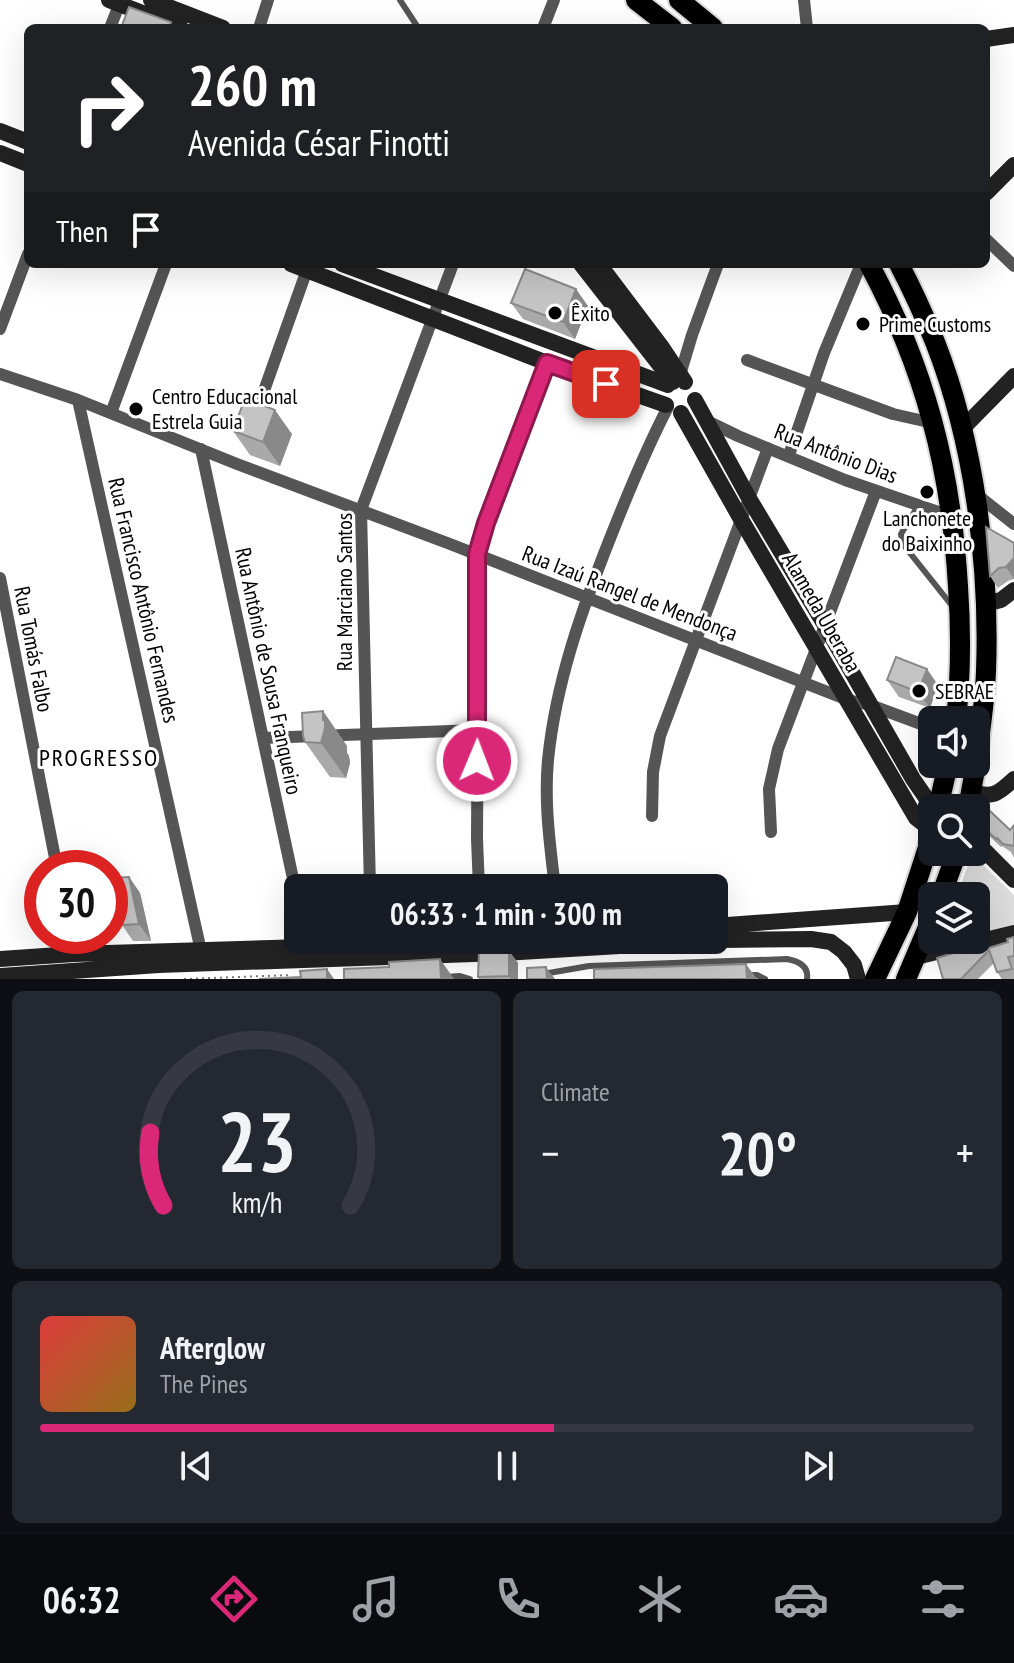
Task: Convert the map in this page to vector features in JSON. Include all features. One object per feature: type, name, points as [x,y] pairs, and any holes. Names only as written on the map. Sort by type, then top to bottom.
[{"type":"main road","points":[[151,0],[213,24]]},
{"type":"main road","points":[[636,0],[667,24]]},
{"type":"main road","points":[[679,0],[708,24]]},
{"type":"main road","points":[[117,1],[172,24]]},
{"type":"main road","points":[[990,38],[1014,35]]},
{"type":"main road","points":[[0,131],[24,140]]},
{"type":"main road","points":[[0,153],[24,162]]},
{"type":"main road","points":[[990,189],[1014,165]]},
{"type":"main road","points":[[310,268],[432,320],[672,408],[692,407],[695,400]]},
{"type":"main road","points":[[352,268],[439,301],[677,381],[664,395],[672,408]]},
{"type":"main road","name":"Alameda Uberaba","points":[[584,268],[677,381],[694,389],[695,400],[750,500],[922,794]]},
{"type":"main road","name":"Alameda Uberaba","points":[[602,268],[661,346],[677,381]]},
{"type":"main road","points":[[871,268],[903,333],[942,455],[953,517],[961,617],[957,706]]},
{"type":"main road","points":[[905,268],[954,402],[975,493],[985,604],[983,706]]},
{"type":"main road","points":[[961,430],[1014,376]]},
{"type":"main road","name":"Alameda Uberaba","points":[[672,408],[918,820]]},
{"type":"main road","points":[[985,604],[1001,600],[1014,590]]},
{"type":"main road","points":[[990,795],[1002,790],[1014,779]]},
{"type":"main road","points":[[990,856],[1014,880]]},
{"type":"main road","points":[[875,979],[907,912],[922,866]]},
{"type":"main road","points":[[728,925],[907,912]]},
{"type":"main road","points":[[916,957],[1014,933]]},
{"type":"main road","points":[[728,940],[797,939],[831,942],[854,965],[858,979]]},
{"type":"main road","points":[[128,953],[284,945]]},
{"type":"main road","points":[[906,979],[918,952]]},
{"type":"main road","points":[[0,959],[74,954]]},
{"type":"main road","points":[[0,976],[296,954]]},
{"type":"main road","points":[[489,954],[549,954]]},
{"type":"street","points":[[260,24],[268,0]]},
{"type":"street","points":[[545,24],[554,0]]},
{"type":"street","points":[[804,0],[807,24]]},
{"type":"street","points":[[111,24],[117,1]]},
{"type":"street","points":[[990,243],[1014,266]]},
{"type":"street","points":[[0,329],[24,265]]},
{"type":"street","points":[[111,413],[165,268]]},
{"type":"street","points":[[248,435],[308,268]]},
{"type":"street","name":"Rua Marciano Santos","points":[[370,874],[361,510],[451,268]]},
{"type":"street","points":[[677,381],[717,268]]},
{"type":"street","points":[[789,455],[824,353],[859,268]]},
{"type":"street","points":[[747,360],[893,414],[933,423]]},
{"type":"street","points":[[478,874],[477,554],[547,363]]},
{"type":"street","name":"Rua Izaú Rangel de Mendonça","points":[[0,374],[78,400],[848,700],[918,723]]},
{"type":"street","name":"Rua Francisco Antônio Fernandes","points":[[78,400],[201,951]]},
{"type":"street","points":[[553,874],[546,797],[548,762],[557,706],[574,636],[586,598],[652,437],[672,408]]},
{"type":"street","name":"Rua Antônio Dias","points":[[706,421],[876,491],[953,517]]},
{"type":"street","points":[[652,816],[655,752],[664,721],[768,448]]},
{"type":"street","name":"Rua Antônio de Sousa Franqueiro","points":[[201,449],[292,874]]},
{"type":"street","points":[[237,464],[243,450]]},
{"type":"street","points":[[771,832],[771,777],[778,749],[876,491]]},
{"type":"street","points":[[975,493],[1014,524]]},
{"type":"street","name":"Rua Tomás Falbo","points":[[0,578],[53,850]]},
{"type":"street","points":[[263,738],[478,730]]},
{"type":"lane","points":[[400,0],[416,24]]},
{"type":"lane","points":[[918,506],[901,534],[902,543],[961,617]]},
{"type":"lane","points":[[534,973],[546,974],[589,966],[787,959],[805,968],[807,979]]},
{"type":"lane","points":[[716,962],[721,971]]},
{"type":"lane","points":[[739,975],[757,975],[765,979]]},
{"type":"lane","points":[[439,977],[470,979]]},
{"type":"shaded area","points":[[968,866],[984,866],[1014,895],[1014,925],[990,932],[990,882],[962,882]]},
{"type":"building","points":[[129,7],[171,22],[170,24],[123,24]]},
{"type":"building","points":[[525,269],[576,289],[563,322],[511,303]]},
{"type":"building","points":[[245,398],[275,410],[263,442],[233,431]]},
{"type":"building","points":[[986,527],[1014,543],[1014,558],[990,576]]},
{"type":"building","points":[[896,657],[927,669],[918,692],[887,680]]},
{"type":"building","points":[[323,711],[325,728],[321,743],[305,742],[302,713]]},
{"type":"building","points":[[990,811],[1010,830],[1014,825],[1014,846],[990,834]]},
{"type":"building","points":[[129,877],[139,924],[128,925]]},
{"type":"building","points":[[1014,937],[1014,956],[1008,957],[1012,969],[997,972],[990,948],[1008,942],[1007,939]]},
{"type":"building","points":[[479,954],[509,954],[509,976],[478,977]]},
{"type":"building","points":[[950,954],[985,954],[961,979],[943,979],[937,958]]},
{"type":"building","points":[[440,959],[441,979],[344,979],[344,969],[389,967],[389,962]]},
{"type":"building","points":[[746,964],[747,979],[594,979],[594,969]]},
{"type":"building","points":[[546,967],[547,979],[527,979],[527,968]]},
{"type":"building","points":[[327,969],[327,979],[259,979],[301,977],[300,971]]},
{"type":"place","name":"Êxito","points":[[555,313]]},
{"type":"place","name":"Prime Customs","points":[[863,324]]},
{"type":"place","name":"Centro Educacional Estrela Guia","points":[[136,409]]},
{"type":"place","name":"Lanchonete do Baixinho","points":[[927,492]]},
{"type":"place","name":"SEBRAE","points":[[919,691]]},
{"type":"district","name":"PROGRESSO","points":[[99,757]]},
{"type":"route","points":[[477,761],[477,554],[486,523],[547,363],[606,384]]}]
